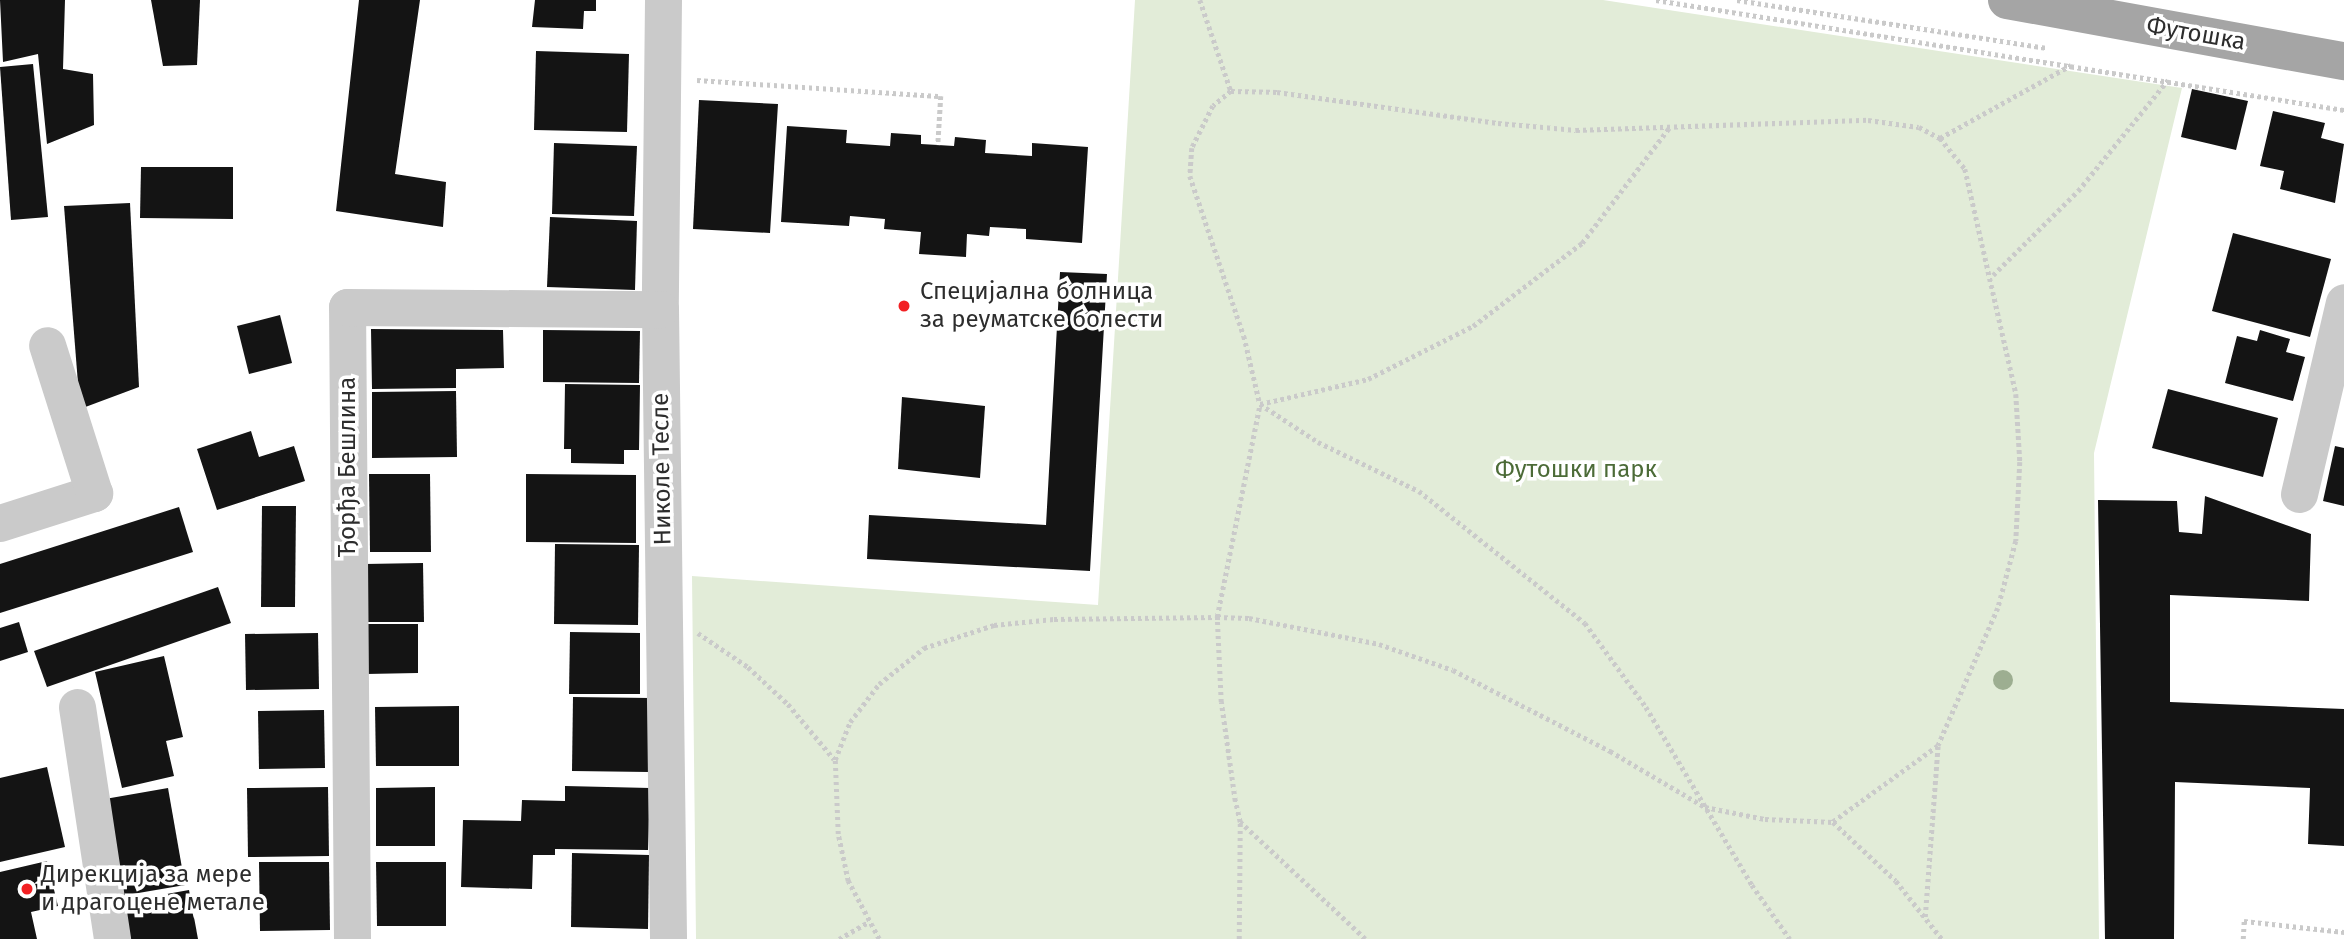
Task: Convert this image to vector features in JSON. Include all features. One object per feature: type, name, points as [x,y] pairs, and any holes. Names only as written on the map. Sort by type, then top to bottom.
[{"type":"main road","name":"Футошка","points":[[2007,0],[2344,61]]},
{"type":"street","name":"Николе Тесле","points":[[663,0],[660,309],[668,939]]},
{"type":"street","points":[[2299,494],[2344,302]]},
{"type":"street","name":"Ђорђа Бешлина","points":[[352,939],[347,307],[660,309]]},
{"type":"street","points":[[0,523],[94,493],[47,345]]},
{"type":"street","points":[[77,707],[112,939]]},
{"type":"path","points":[[1199,0],[1231,91]]},
{"type":"path","points":[[1656,0],[2168,79],[2344,110]]},
{"type":"path","points":[[1737,0],[2049,48]]},
{"type":"path","points":[[1940,138],[2073,64]]},
{"type":"path","points":[[1993,275],[2078,191],[2168,79]]},
{"type":"path","points":[[691,80],[941,96],[937,145]]},
{"type":"path","points":[[1239,939],[1240,822],[1221,702],[1217,617],[1260,404],[1244,336],[1190,176],[1196,139],[1213,106],[1231,91],[1277,92],[1498,123],[1576,130],[1868,120],[1919,127],[1940,138],[1965,169],[1993,275],[2016,394],[2020,462],[2016,541],[1997,608],[1938,746],[1925,918]]},
{"type":"path","points":[[1260,404],[1368,379],[1473,326],[1582,243],[1670,128]]},
{"type":"path","points":[[1260,404],[1318,442],[1419,491],[1585,623],[1646,707],[1705,807],[1790,939]]},
{"type":"path","points":[[879,939],[867,923],[848,881],[838,834],[835,760],[850,722],[879,684],[924,648],[994,625],[1054,619],[1217,617],[1315,629],[1379,644],[1453,670],[1610,751],[1705,807],[1765,819],[1833,822],[1938,746]]},
{"type":"path","points":[[695,632],[758,676],[835,760]]},
{"type":"path","points":[[1240,822],[1365,939]]},
{"type":"path","points":[[1833,822],[1896,881],[1942,939]]},
{"type":"path","points":[[2243,939],[2244,920],[2344,932]]},
{"type":"path","points":[[839,939],[867,923]]},
{"type":"green space","name":"Футошки парк","points":[[1135,0],[1603,0],[2182,88],[2094,453],[2099,939],[696,939],[692,576],[1098,605]]},
{"type":"building","points":[[0,0],[65,0],[63,69],[93,74],[94,125],[47,144],[38,54],[3,62]]},
{"type":"building","points":[[151,0],[200,0],[197,65],[163,66]]},
{"type":"building","points":[[359,0],[420,0],[395,174],[446,182],[443,227],[336,211]]},
{"type":"building","points":[[535,0],[596,0],[596,11],[584,11],[583,29],[532,27]]},
{"type":"building","points":[[536,51],[629,54],[627,132],[534,130]]},
{"type":"building","points":[[33,64],[48,217],[11,220],[0,67]]},
{"type":"building","points":[[2192,89],[2248,101],[2236,150],[2181,137]]},
{"type":"building","points":[[699,100],[778,104],[770,233],[693,229]]},
{"type":"building","points":[[2273,111],[2325,123],[2321,138],[2344,144],[2335,203],[2280,189],[2284,171],[2260,166]]},
{"type":"building","points":[[787,126],[847,130],[846,143],[890,146],[891,133],[921,135],[921,144],[954,146],[955,137],[986,140],[985,153],[1032,156],[1032,143],[1088,147],[1082,243],[1026,239],[1026,229],[990,227],[989,236],[967,234],[966,257],[919,254],[921,232],[884,229],[885,219],[850,216],[849,226],[781,222]]},
{"type":"building","points":[[554,143],[637,146],[634,216],[552,214]]},
{"type":"building","points":[[141,167],[233,167],[233,219],[140,218]]},
{"type":"building","points":[[130,203],[139,387],[80,409],[64,206]]},
{"type":"building","points":[[550,217],[637,221],[635,290],[547,287]]},
{"type":"building","points":[[2233,233],[2331,259],[2310,337],[2212,311]]},
{"type":"building","points":[[1060,272],[1107,274],[1090,571],[867,559],[869,515],[1046,525]]},
{"type":"building","points":[[280,315],[292,363],[249,374],[237,326]]},
{"type":"building","points":[[371,329],[503,330],[504,368],[456,369],[456,388],[372,389]]},
{"type":"building","points":[[543,330],[640,331],[639,383],[543,382]]},
{"type":"building","points":[[2260,330],[2290,339],[2286,352],[2305,357],[2293,401],[2225,383],[2237,336],[2257,341]]},
{"type":"building","points":[[565,384],[640,385],[639,450],[624,450],[624,464],[571,463],[571,449],[564,449]]},
{"type":"building","points":[[2168,389],[2278,418],[2263,477],[2152,448]]},
{"type":"building","points":[[456,391],[457,457],[372,458],[372,392]]},
{"type":"building","points":[[902,397],[985,406],[980,478],[898,469]]},
{"type":"building","points":[[251,431],[259,457],[294,446],[305,481],[217,510],[197,449]]},
{"type":"building","points":[[2335,446],[2344,448],[2344,506],[2323,501]]},
{"type":"building","points":[[369,474],[430,474],[431,552],[370,552]]},
{"type":"building","points":[[526,474],[636,475],[636,543],[526,542]]},
{"type":"building","points":[[2205,496],[2311,534],[2309,601],[2170,595],[2170,702],[2344,709],[2344,846],[2308,844],[2310,788],[2175,782],[2174,939],[2105,939],[2098,500],[2177,501],[2179,532],[2202,534]]},
{"type":"building","points":[[262,506],[296,506],[295,607],[261,607]]},
{"type":"building","points":[[179,507],[193,552],[0,613],[0,564]]},
{"type":"building","points":[[555,544],[639,545],[638,625],[554,624]]},
{"type":"building","points":[[423,563],[424,622],[365,622],[365,564]]},
{"type":"building","points":[[218,587],[231,623],[47,687],[34,651]]},
{"type":"building","points":[[19,622],[28,652],[0,661],[0,628]]},
{"type":"building","points":[[366,624],[418,624],[418,673],[366,674]]},
{"type":"building","points":[[570,632],[640,633],[640,694],[569,694]]},
{"type":"building","points":[[318,633],[319,689],[246,690],[245,634]]},
{"type":"building","points":[[164,656],[183,737],[166,741],[174,776],[122,788],[95,672]]},
{"type":"building","points":[[573,697],[650,698],[649,772],[572,771]]},
{"type":"building","points":[[459,706],[459,766],[376,766],[375,707]]},
{"type":"building","points":[[324,710],[325,768],[259,769],[258,711]]},
{"type":"building","points":[[47,767],[65,847],[0,862],[0,778]]},
{"type":"building","points":[[565,786],[650,788],[648,850],[555,849],[555,855],[533,855],[532,889],[461,887],[463,820],[521,821],[522,800],[565,801]]},
{"type":"building","points":[[328,787],[329,856],[248,857],[247,788]]},
{"type":"building","points":[[435,787],[435,846],[376,846],[376,788]]},
{"type":"building","points":[[168,788],[185,885],[121,896],[105,799]]},
{"type":"building","points":[[572,853],[649,855],[648,929],[571,927]]},
{"type":"building","name":"Дирекција за мере и драгоцене метале","points":[[47,861],[58,906],[31,912],[37,939],[0,939],[0,872]]},
{"type":"building","points":[[259,862],[329,862],[330,930],[260,931]]},
{"type":"building","points":[[376,862],[446,862],[446,926],[377,926]]},
{"type":"building","points":[[189,890],[198,939],[128,939],[122,902]]},
{"type":"place","name":"Специјална болница за реуматске болести","points":[[904,306]]},
{"type":"place","name":"Дирекција за мере и драгоцене метале","points":[[27,889]]}]
